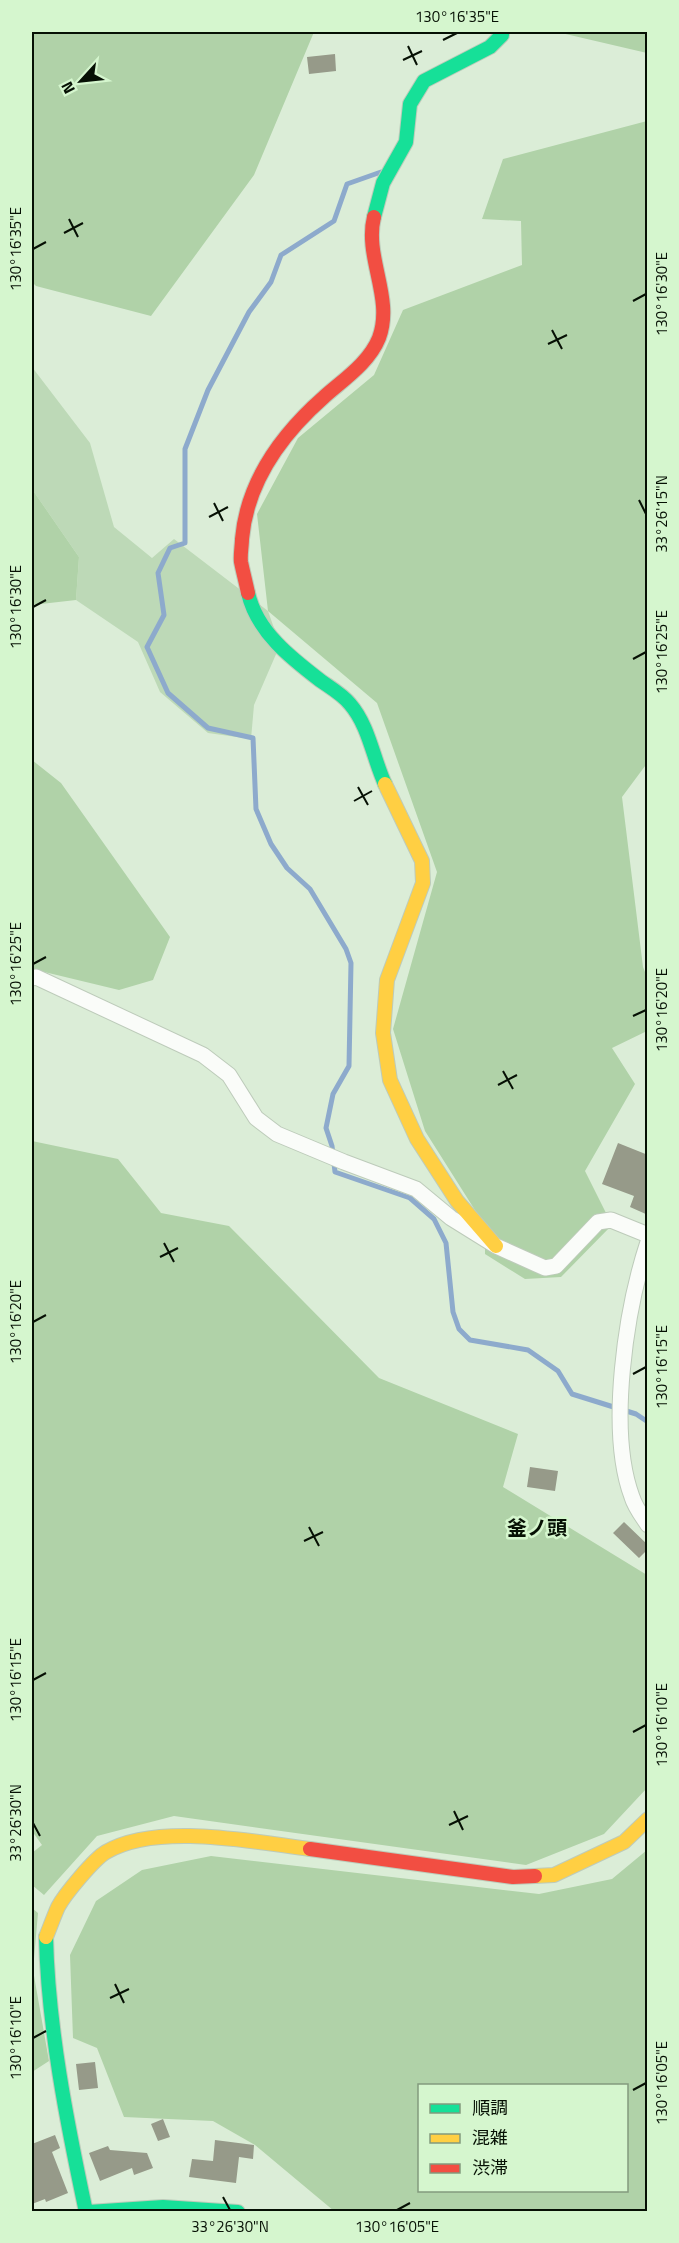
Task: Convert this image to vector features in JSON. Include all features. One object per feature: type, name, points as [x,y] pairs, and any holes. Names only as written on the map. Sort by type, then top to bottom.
[{"type":"main road","points":[[496,1246],[457,1201],[417,1139],[390,1080],[383,1033],[387,980],[423,883],[422,861],[381,775],[360,716],[348,701],[286,654],[267,630],[251,604],[242,560],[244,518],[255,483],[286,436],[309,410],[366,360],[379,338],[385,309],[375,263],[372,225],[383,183],[406,142],[410,104],[424,81],[490,47],[502,35],[502,32]]},
{"type":"main road","points":[[238,2211],[207,2207],[178,2207],[87,2211],[74,2155],[50,2002],[46,1937],[58,1905],[83,1874],[105,1852],[135,1840],[174,1837],[220,1838],[513,1877],[554,1875],[624,1842],[648,1819]]},
{"type":"street","points":[[32,978],[36,977],[203,1055],[229,1074],[256,1118],[277,1134],[416,1189],[451,1218],[496,1246],[545,1268],[556,1266],[598,1222],[610,1220],[648,1235]]},
{"type":"street","points":[[648,1242],[639,1269],[625,1353],[620,1421],[624,1466],[632,1498],[648,1525]]},
{"type":"street","points":[[632,1498],[648,1513]]},
{"type":"green space","points":[[32,32],[314,32],[254,175],[151,316],[36,286],[32,282]]},
{"type":"green space","points":[[557,32],[647,32],[647,53]]},
{"type":"green space","points":[[647,121],[648,762],[622,797],[643,967],[647,977],[647,1031],[612,1048],[635,1084],[585,1171],[612,1225],[561,1277],[525,1279],[485,1254],[485,1226],[425,1131],[393,1029],[437,872],[377,703],[268,611],[257,514],[298,438],[374,375],[403,310],[522,265],[521,221],[482,219],[503,159]]},
{"type":"green space","points":[[32,367],[90,443],[114,527],[152,558],[174,539],[268,611],[280,645],[254,705],[251,739],[208,733],[160,692],[138,642],[76,600],[79,557],[32,489]]},
{"type":"green space","points":[[32,489],[79,557],[76,600],[32,605]]},
{"type":"green space","points":[[32,760],[61,783],[170,937],[153,980],[119,990],[32,969]]},
{"type":"green space","points":[[32,1141],[118,1159],[161,1213],[229,1226],[379,1378],[518,1434],[503,1487],[647,1575],[647,1788],[604,1834],[526,1865],[174,1816],[97,1836],[44,1895],[32,1885],[32,1853],[42,1845],[32,1831]]},
{"type":"green space","points":[[647,1850],[647,2211],[334,2211],[255,2145],[213,2121],[124,2117],[97,2048],[73,2038],[70,1955],[96,1901],[142,1870],[211,1856],[539,1894],[612,1879]]},
{"type":"green space","points":[[32,1908],[38,1913],[33,1970],[49,2061],[32,2072]]},
{"type":"building","points":[[335,54],[336,71],[309,74],[307,57]]},
{"type":"building","points":[[618,1143],[648,1155],[648,1215],[630,1207],[634,1196],[602,1184]]},
{"type":"building","points":[[530,1467],[558,1471],[555,1491],[527,1487]]},
{"type":"building","points":[[624,1522],[648,1545],[648,1549],[639,1558],[613,1533]]},
{"type":"building","points":[[95,2062],[98,2088],[79,2090],[76,2064]]},
{"type":"building","points":[[163,2119],[170,2137],[158,2141],[151,2124]]},
{"type":"building","points":[[55,2135],[60,2148],[52,2152],[68,2193],[46,2202],[45,2199],[32,2204],[32,2144]]},
{"type":"building","points":[[215,2140],[254,2145],[253,2159],[239,2157],[236,2183],[189,2177],[192,2159],[213,2161]]},
{"type":"building","points":[[108,2146],[110,2150],[147,2153],[153,2168],[134,2175],[132,2168],[100,2181],[89,2153]]},
{"type":"waterway","points":[[381,172],[347,184],[334,221],[281,255],[271,282],[249,312],[208,390],[185,449],[185,543],[170,548],[158,573],[164,615],[147,647],[168,693],[208,728],[253,738],[256,809],[271,844],[287,868],[310,889],[346,949],[351,963],[349,1066],[333,1094],[326,1128],[332,1146],[335,1172],[410,1198],[434,1219],[446,1243],[453,1312],[459,1329],[470,1340],[528,1350],[558,1371],[572,1394],[636,1414],[648,1422]]},
{"type":"traffic: fast","points":[[374,217],[383,183],[406,142],[410,104],[424,81],[490,47],[502,35],[502,32]]},
{"type":"traffic: fast","points":[[248,593],[259,620],[277,643],[298,663],[350,704],[362,722],[385,784]]},
{"type":"traffic: fast","points":[[46,1937],[50,2005],[55,2040],[86,2212]]},
{"type":"traffic: fast","points":[[89,2212],[163,2207],[238,2212]]},
{"type":"traffic: slow","points":[[385,784],[422,861],[423,883],[387,980],[383,1033],[390,1080],[417,1139],[457,1201],[496,1246]]},
{"type":"traffic: slow","points":[[535,1876],[554,1875],[624,1842],[648,1819]]},
{"type":"traffic: slow","points":[[46,1937],[58,1907],[80,1877],[106,1852],[127,1843],[178,1836],[234,1839],[310,1849]]},
{"type":"traffic: jam","points":[[248,593],[241,562],[242,539],[245,518],[259,479],[269,460],[294,427],[362,363],[379,338],[383,323],[383,308],[373,247],[374,217]]},
{"type":"traffic: jam","points":[[310,1849],[513,1877],[535,1876]]},
{"type":"district","name":"釜ノ頭","points":[[537,1527]]}]
